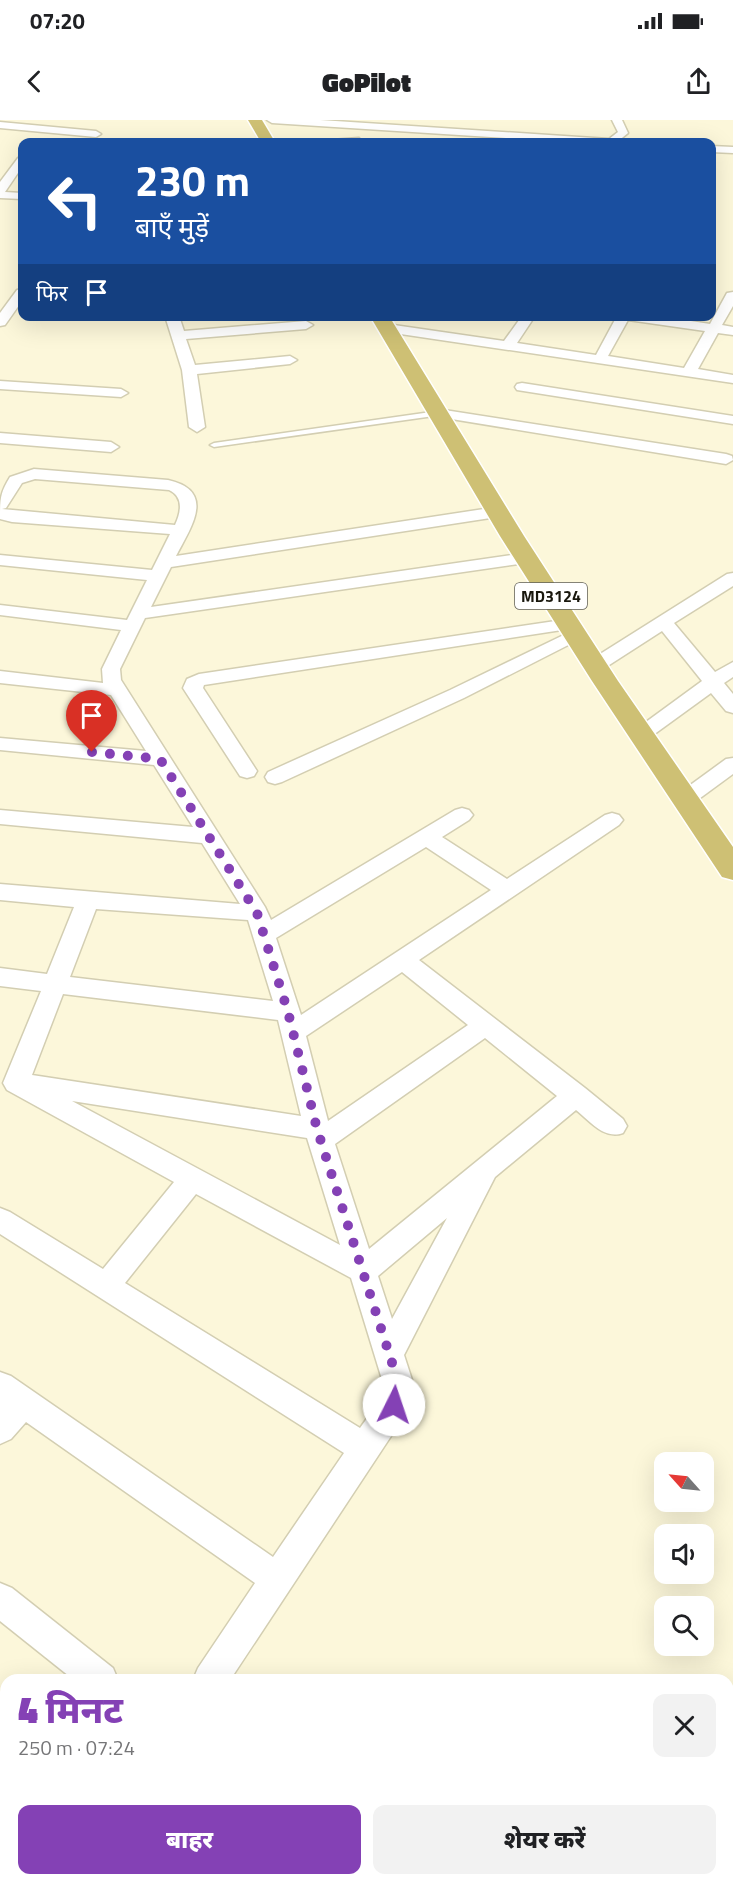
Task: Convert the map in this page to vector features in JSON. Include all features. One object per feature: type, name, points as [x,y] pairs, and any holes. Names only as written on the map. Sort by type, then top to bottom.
[{"type":"main road","points":[[255,120],[266,138]]},
{"type":"main road","name":"MD3124","points":[[383,322],[526,558],[733,870]]},
{"type":"street","points":[[272,120],[541,138]]},
{"type":"street","points":[[509,120],[523,137]]},
{"type":"street","points":[[617,120],[623,133],[617,138]]},
{"type":"street","points":[[0,125],[96,134]]},
{"type":"street","points":[[424,138],[428,131]]},
{"type":"street","points":[[716,149],[733,150]]},
{"type":"street","points":[[0,190],[18,161]]},
{"type":"street","points":[[0,195],[18,196]]},
{"type":"street","points":[[0,295],[18,296]]},
{"type":"street","points":[[689,372],[714,329],[729,295]]},
{"type":"street","points":[[0,322],[18,300]]},
{"type":"street","points":[[174,321],[189,370],[196,427]]},
{"type":"street","points":[[178,336],[304,321],[313,339]]},
{"type":"street","points":[[508,346],[526,321]]},
{"type":"street","points":[[600,359],[623,321]]},
{"type":"street","points":[[660,321],[733,331]]},
{"type":"street","points":[[383,322],[508,346],[733,379]]},
{"type":"street","points":[[189,370],[290,360]]},
{"type":"street","points":[[0,385],[121,393]]},
{"type":"street","points":[[522,387],[733,420]]},
{"type":"street","points":[[547,430],[565,394]]},
{"type":"street","points":[[649,447],[666,410]]},
{"type":"street","points":[[438,413],[726,459]]},
{"type":"street","points":[[0,438],[111,447]]},
{"type":"street","points":[[0,506],[16,480],[34,474],[168,485],[179,487],[187,493],[190,504],[187,517],[111,669],[111,680],[209,836],[260,924],[290,1023],[319,1134],[399,1386],[394,1405],[214,1674]]},
{"type":"street","points":[[0,560],[161,569],[497,512]]},
{"type":"street","points":[[0,514],[180,530]]},
{"type":"street","points":[[0,610],[136,620],[526,558]]},
{"type":"street","points":[[596,665],[733,578]]},
{"type":"street","points":[[664,622],[733,707]]},
{"type":"street","points":[[247,771],[193,688],[194,683],[199,680],[572,629]]},
{"type":"street","points":[[275,777],[457,693],[572,629]]},
{"type":"street","points":[[642,734],[733,668]]},
{"type":"street","points":[[0,677],[117,690]]},
{"type":"street","points":[[0,744],[160,759]]},
{"type":"street","points":[[686,799],[733,764]]},
{"type":"street","points":[[0,892],[88,901],[260,924],[426,837],[462,815]]},
{"type":"street","points":[[0,817],[209,836]]},
{"type":"street","points":[[0,977],[56,984],[290,1023],[403,960],[612,820]]},
{"type":"street","points":[[426,837],[508,890]]},
{"type":"street","points":[[8,1082],[56,984],[88,901]]},
{"type":"street","points":[[403,960],[614,1126]]},
{"type":"street","points":[[8,1082],[319,1134],[486,1025]]},
{"type":"street","points":[[8,1082],[363,1271]]},
{"type":"street","points":[[363,1271],[576,1095]]},
{"type":"street","points":[[389,1354],[487,1168]]},
{"type":"street","points":[[106,1286],[192,1179]]},
{"type":"street","points":[[0,1220],[364,1448]]},
{"type":"street","points":[[0,1429],[11,1394],[277,1579]]},
{"type":"street","points":[[0,1600],[93,1674]]},
{"type":"lane","points":[[214,445],[438,413]]},
{"type":"route","points":[[92,752],[160,759],[257,913],[288,1012],[317,1129],[399,1386],[394,1405]]}]
